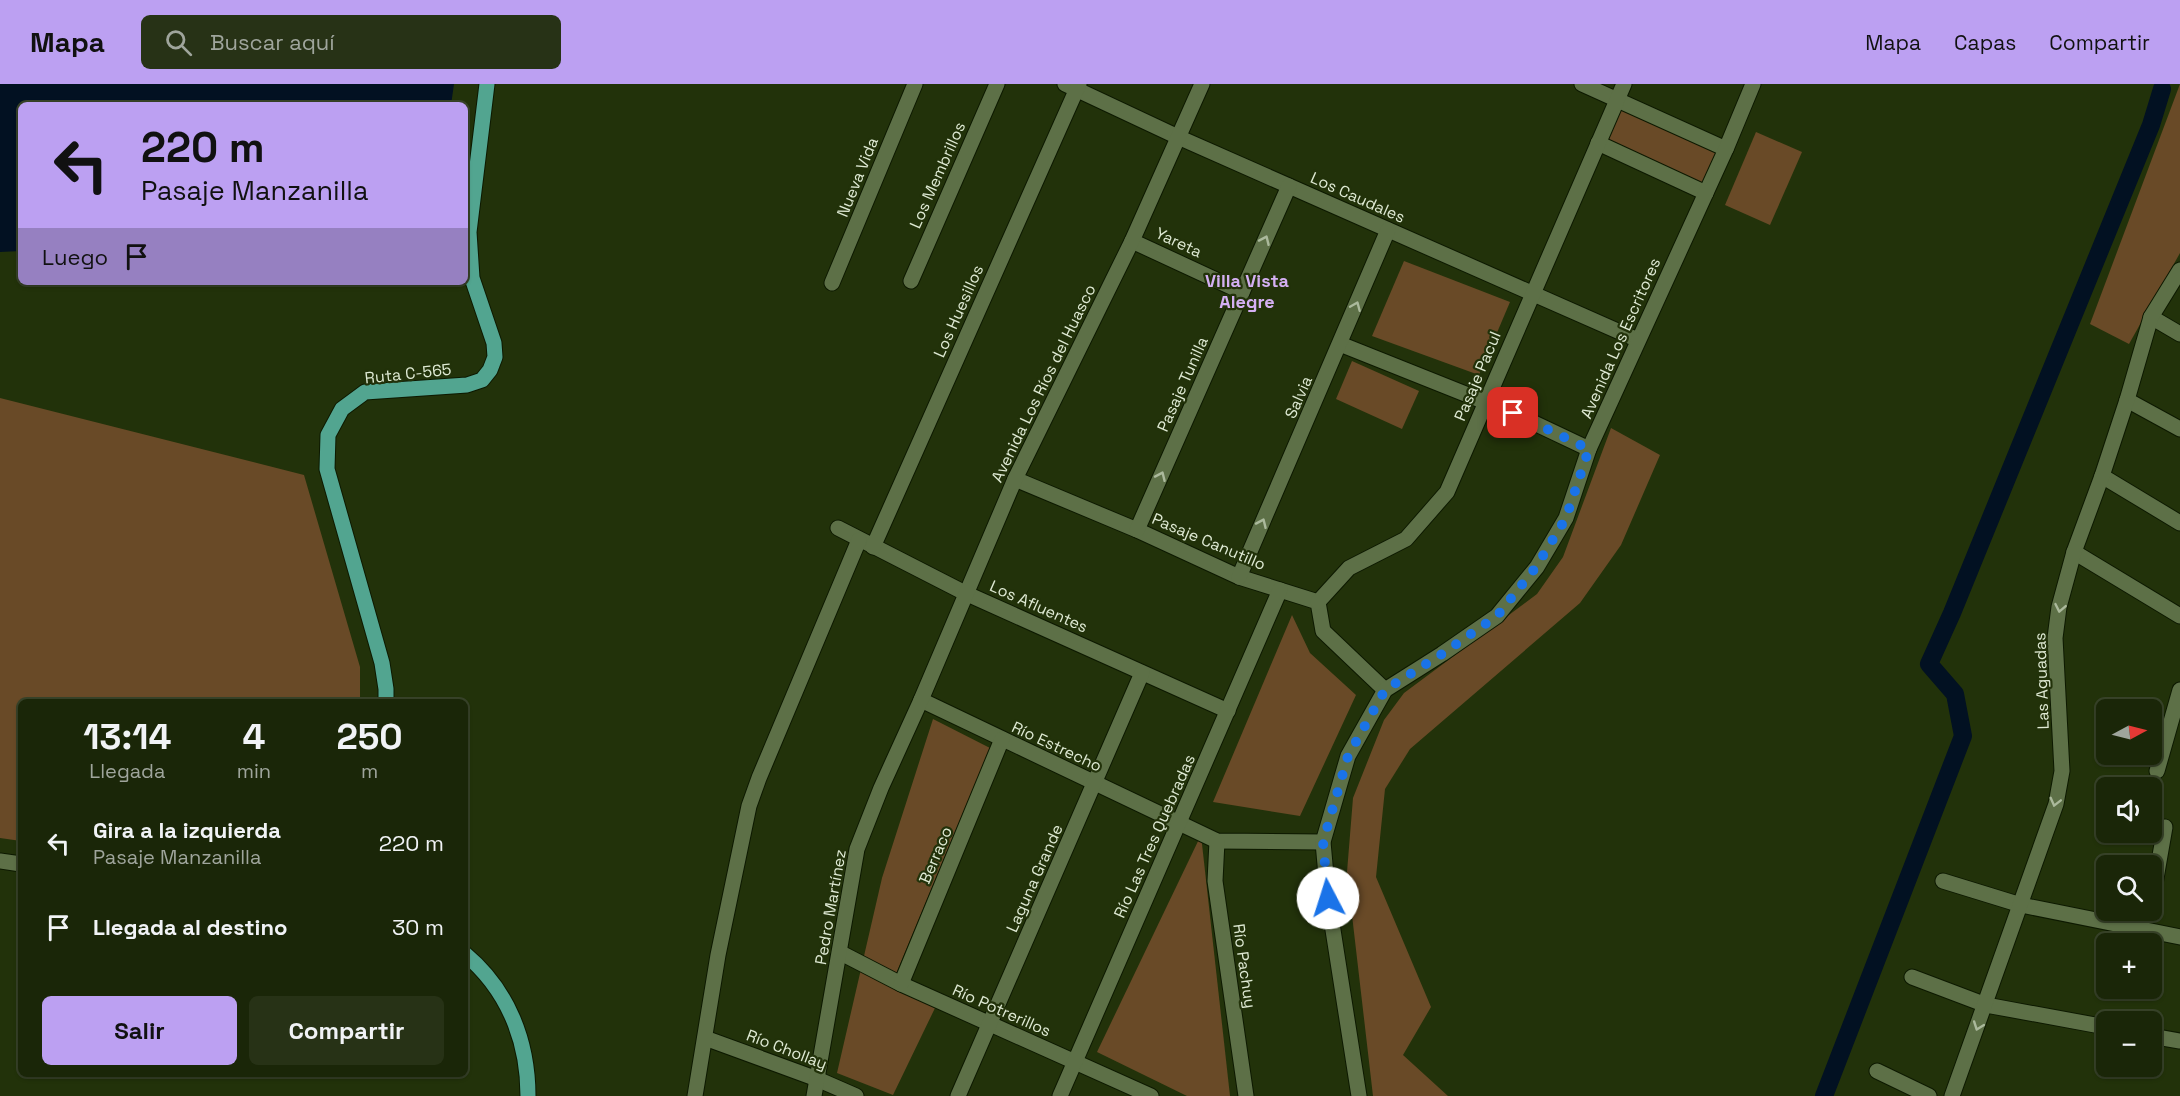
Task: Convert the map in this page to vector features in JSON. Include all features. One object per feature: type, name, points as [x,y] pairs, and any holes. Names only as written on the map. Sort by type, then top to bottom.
[{"type":"main road","name":"Ruta C-565","points":[[386,699],[382,663],[327,469],[328,435],[342,409],[365,392],[467,385],[482,380],[490,370],[495,357],[494,343],[472,278],[469,232],[487,84]]},
{"type":"main road","points":[[468,957],[487,975],[511,1012],[525,1059],[528,1096]]},
{"type":"street","name":"Nueva Vida","points":[[832,283],[915,84]]},
{"type":"street","name":"Los Membrillos","points":[[910,280],[997,84]]},
{"type":"street","name":"Avenida Los Ríos del Huasco","points":[[921,700],[1015,479],[1132,241],[1202,84]]},
{"type":"street","points":[[1582,84],[1726,149]]},
{"type":"street","name":"Pasaje Pacul","points":[[1318,602],[1349,568],[1406,539],[1447,492],[1624,84]]},
{"type":"street","name":"Avenida Los Escritores","points":[[1359,1096],[1328,898],[1323,842],[1348,756],[1385,690],[1497,616],[1536,567],[1566,518],[1589,449],[1726,149],[1753,84]]},
{"type":"street","name":"Los Caudales","points":[[1073,86],[1178,137],[1638,340]]},
{"type":"street","name":"Los Huesillos","points":[[696,1096],[718,955],[749,806],[764,767],[1073,86]]},
{"type":"street","points":[[1598,143],[1706,193]]},
{"type":"street","name":"Pasaje Tunilla","points":[[1137,530],[1289,186]]},
{"type":"street","name":"Salvia","points":[[1239,577],[1388,230]]},
{"type":"street","name":"Yareta","points":[[1132,241],[1242,292]]},
{"type":"street","name":"Las Aguadas","points":[[1952,1096],[2056,804],[2062,771],[2055,638],[2059,607],[2074,552],[2127,400],[2151,317],[2180,270]]},
{"type":"street","points":[[2151,317],[2180,334]]},
{"type":"street","points":[[1340,344],[1486,402],[1589,449]]},
{"type":"street","points":[[2127,400],[2180,429]]},
{"type":"street","points":[[2102,476],[2180,523]]},
{"type":"street","name":"Pasaje Canutillo","points":[[1015,479],[1137,530],[1239,577],[1318,602]]},
{"type":"street","name":"Los Afluentes","points":[[838,528],[965,593],[1228,711]]},
{"type":"street","points":[[2074,552],[2180,616]]},
{"type":"street","name":"Río Las Tres Quebradas","points":[[1060,1096],[1280,590]]},
{"type":"street","points":[[1318,602],[1323,631],[1385,690]]},
{"type":"street","name":"Laguna Grande","points":[[958,1096],[1142,673]]},
{"type":"street","points":[[2157,771],[2180,690]]},
{"type":"street","name":"Río Estrecho","points":[[921,700],[1095,784],[1180,822]]},
{"type":"street","name":"Pedro Martínez","points":[[814,1096],[857,849],[881,788],[921,700]]},
{"type":"street","name":"Berraco","points":[[901,984],[1002,739]]},
{"type":"street","points":[[1180,822],[1217,841],[1323,842]]},
{"type":"street","points":[[2160,855],[2165,827]]},
{"type":"street","name":"Río Pachuy","points":[[1217,841],[1215,881],[1246,1096]]},
{"type":"street","points":[[0,861],[18,864]]},
{"type":"street","points":[[1943,881],[2021,905],[2180,937]]},
{"type":"street","points":[[2147,931],[2149,921]]},
{"type":"street","name":"Río Potrerillos","points":[[840,953],[901,984],[1151,1096]]},
{"type":"street","points":[[1912,977],[1986,1005],[2096,1025]]},
{"type":"street","name":"Río Chollay","points":[[705,1038],[817,1079],[856,1096]]},
{"type":"street","points":[[2162,1038],[2180,1041]]},
{"type":"street","points":[[1877,1071],[1929,1096]]},
{"type":"shaded area","points":[[2180,84],[2180,253],[2129,344],[2090,324]]},
{"type":"shaded area","points":[[1618,101],[1725,149],[1705,191],[1600,143]]},
{"type":"shaded area","points":[[1756,132],[1802,152],[1770,225],[1725,205]]},
{"type":"shaded area","points":[[1404,261],[1510,302],[1479,375],[1372,336]]},
{"type":"shaded area","points":[[1352,361],[1419,391],[1402,429],[1336,399]]},
{"type":"shaded area","points":[[0,398],[304,475],[360,667],[360,699],[18,699],[18,841],[0,838]]},
{"type":"shaded area","points":[[1611,428],[1660,455],[1621,545],[1580,603],[1410,749],[1385,789],[1376,877],[1431,1007],[1403,1055],[1448,1096],[1373,1096],[1347,872],[1353,798],[1384,720],[1404,693],[1537,594],[1563,557]]},
{"type":"shaded area","points":[[1292,615],[1310,653],[1356,695],[1300,816],[1213,802]]},
{"type":"shaded area","points":[[933,719],[990,748],[891,986],[935,1008],[893,1095],[837,1073],[882,878]]},
{"type":"shaded area","points":[[1201,835],[1230,1096],[1187,1096],[1097,1052]]},
{"type":"water","points":[[0,84],[454,84],[451,102],[18,102],[18,251],[0,252]]},
{"type":"waterway","points":[[1824,1096],[1963,736],[1955,694],[1929,664],[1952,613],[2151,125],[2162,89]]},
{"type":"district","name":"Villa Vista Alegre","points":[[1247,291]]},
{"type":"route","points":[[1328,898],[1323,842],[1348,756],[1385,690],[1497,616],[1536,567],[1566,518],[1589,449],[1513,413]]}]
